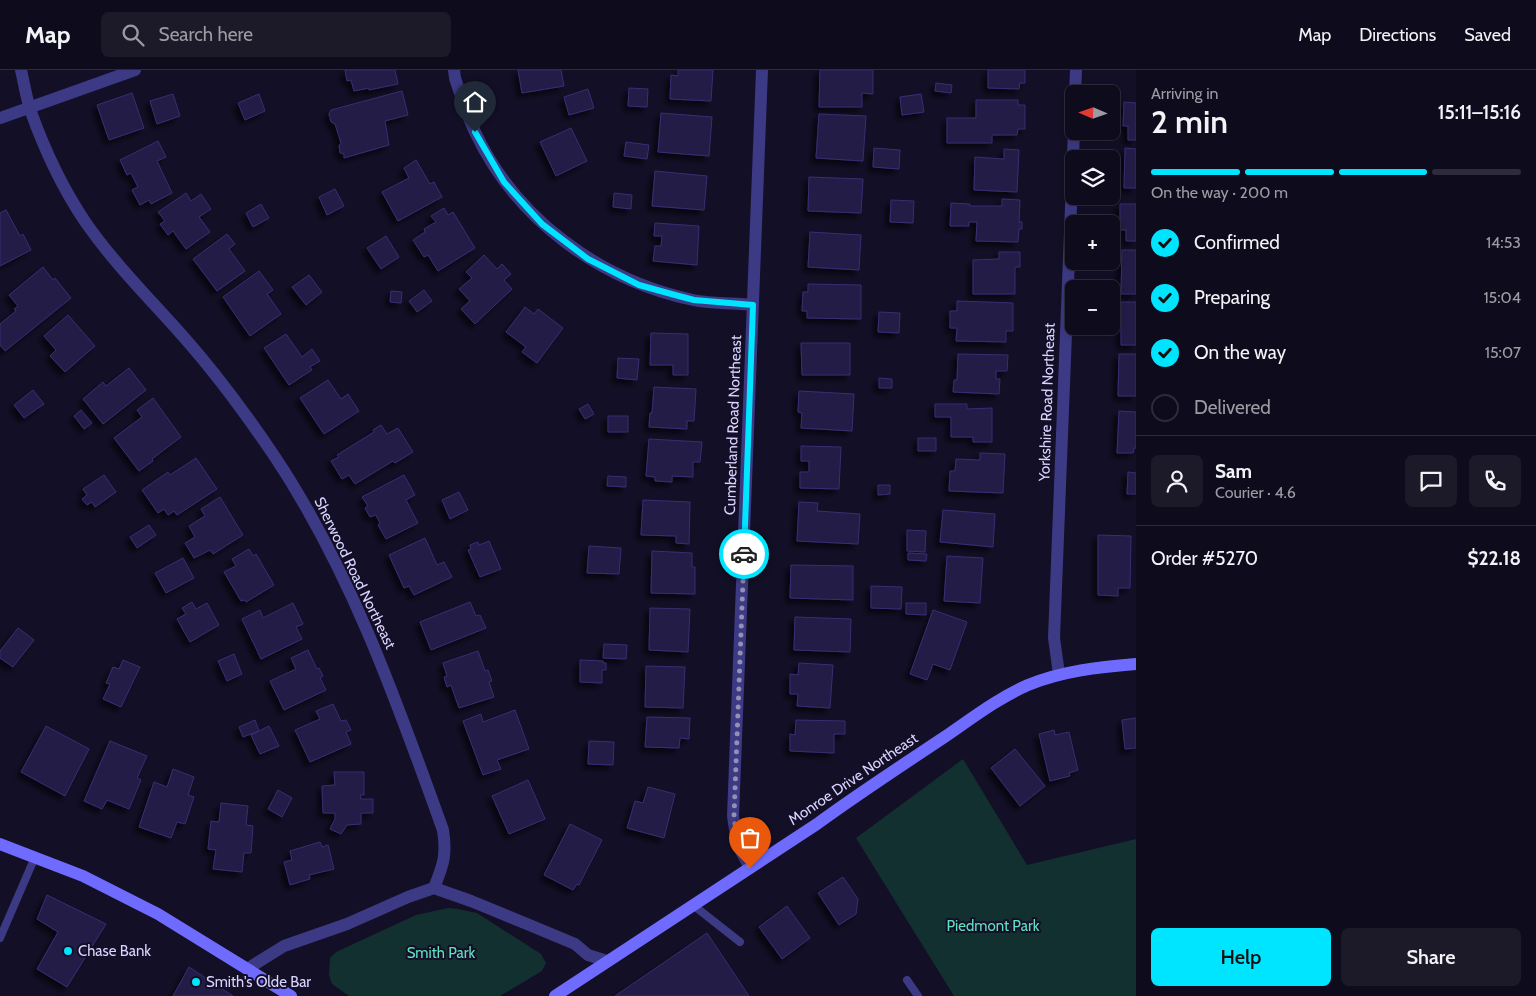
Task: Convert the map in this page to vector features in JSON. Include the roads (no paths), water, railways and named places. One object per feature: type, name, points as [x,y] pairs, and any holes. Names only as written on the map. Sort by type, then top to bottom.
[{"type":"main road","name":"Monroe Drive Northeast","points":[[555,996],[997,702],[1027,686],[1059,674],[1098,667],[1136,664]]},
{"type":"main road","points":[[0,844],[83,876],[158,914],[291,996]]},
{"type":"street","name":"Sherwood Road Northeast","points":[[21,70],[30,108],[53,165],[86,223],[113,258],[184,336],[229,392],[275,458],[317,526],[375,647],[443,830],[444,861],[434,888]]},
{"type":"street","points":[[0,118],[135,70]]},
{"type":"street","points":[[454,70],[455,78],[475,132],[504,182],[542,224],[588,259],[639,285],[694,300],[753,305]]},
{"type":"street","name":"Cumberland Road Northeast","points":[[750,868],[737,844],[734,816],[762,70]]},
{"type":"street","points":[[1075,85],[1076,70]]},
{"type":"street","name":"Yorkshire Road Northeast","points":[[1059,674],[1054,638],[1074,140]]},
{"type":"street","points":[[248,969],[284,946],[347,924],[408,896],[434,888],[471,901],[575,944],[588,955],[607,961]]},
{"type":"lane","points":[[0,938],[3,923],[35,857]]},
{"type":"lane","points":[[694,904],[740,942]]},
{"type":"lane","points":[[907,980],[918,996]]},
{"type":"place","name":"Chase Bank","points":[[68,951]]},
{"type":"place","name":"Smith's Olde Bar","points":[[196,982]]},
{"type":"park label","name":"Piedmont Park","points":[[993,926]]},
{"type":"park label","name":"Smith Park","points":[[441,953]]}]
